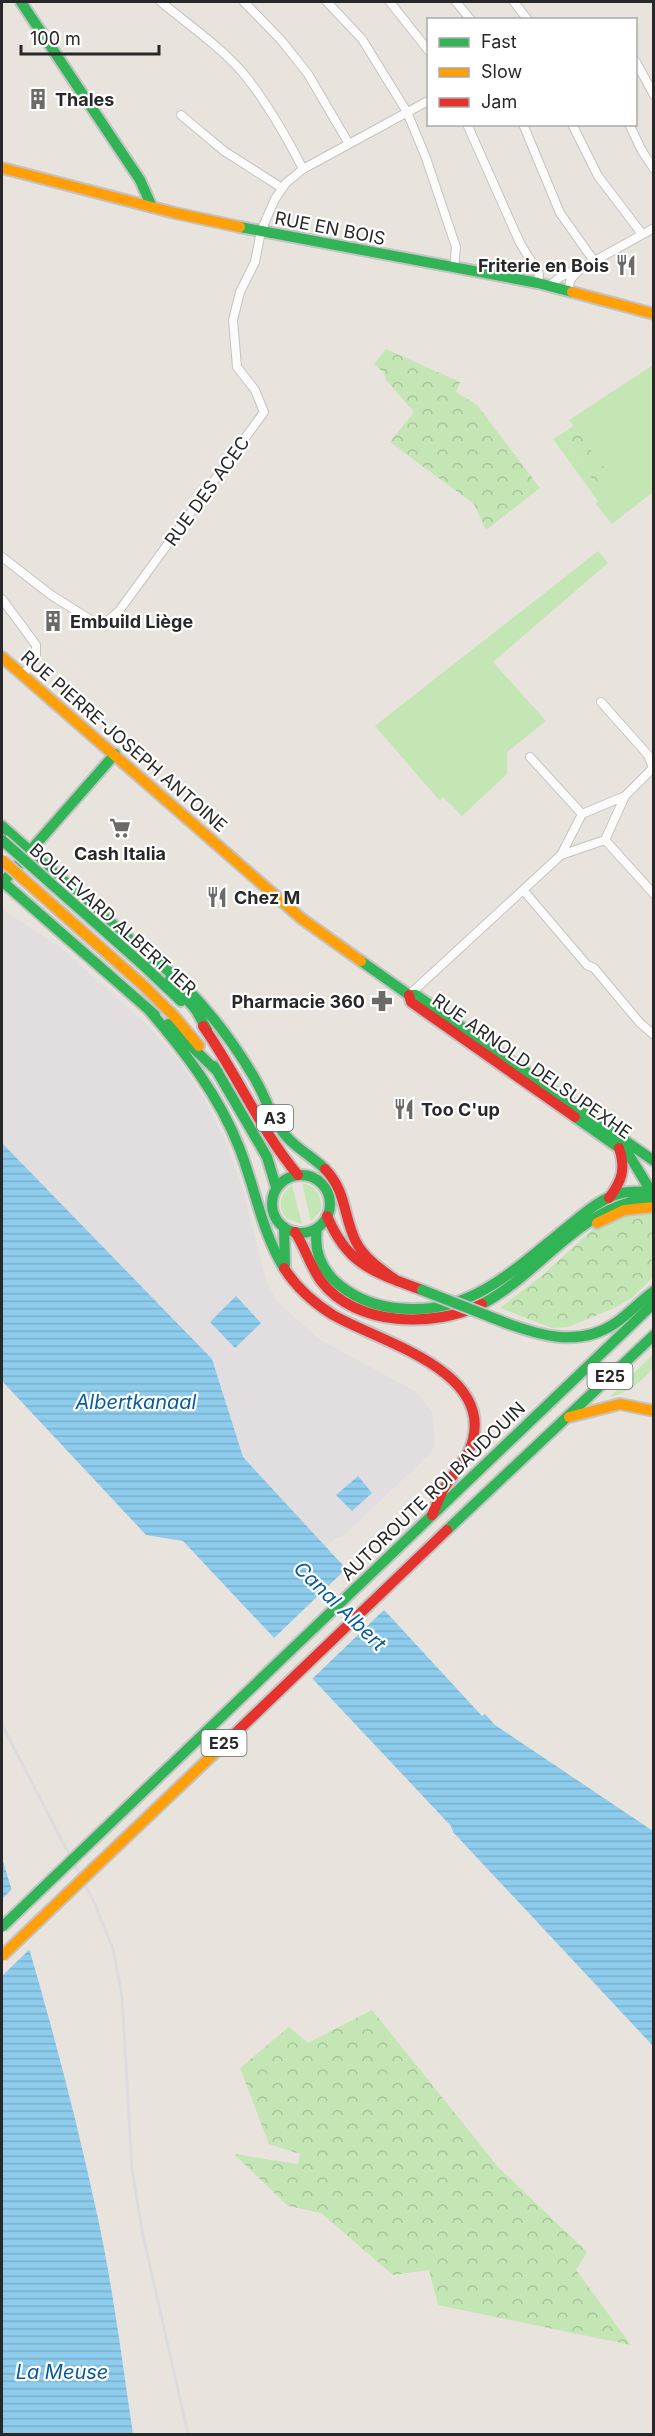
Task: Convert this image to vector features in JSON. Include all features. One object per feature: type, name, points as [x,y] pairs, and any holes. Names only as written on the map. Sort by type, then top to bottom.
[{"type":"main road","points":[[21,2],[140,180],[152,207]]},
{"type":"main road","name":"RUE EN BOIS","points":[[2,168],[152,207],[261,231],[538,283],[654,314]]},
{"type":"main road","name":"RUE PIERRE-JOSEPH ANTOINE","points":[[2,657],[224,851]]},
{"type":"main road","points":[[115,754],[2,882],[218,1072]]},
{"type":"main road","points":[[2,826],[148,954],[196,1010],[207,1030]]},
{"type":"main road","name":"BOULEVARD ALBERT 1ER","points":[[2,840],[143,965],[207,1030],[278,1150],[298,1174],[312,1177],[324,1186],[330,1201],[327,1216]]},
{"type":"main road","name":"RUE ARNOLD DELSUPEXHE","points":[[224,851],[316,930],[409,995],[416,995],[422,999],[654,1161]]},
{"type":"main road","name":"BOULEVARD ALBERT 1ER","points":[[2,860],[144,986],[183,1026],[218,1072],[267,1157],[276,1187],[271,1206],[275,1218],[284,1227]]},
{"type":"main road","name":"A3","points":[[148,954],[190,991],[222,1027],[250,1070],[287,1137],[318,1161],[338,1185],[347,1206],[353,1233],[363,1252],[375,1265],[397,1281]]},
{"type":"main road","name":"RUE ARNOLD DELSUPEXHE","points":[[409,995],[411,1002],[619,1147],[633,1159],[653,1194]]},
{"type":"main road","name":"A3","points":[[149,1010],[190,1060],[218,1104],[240,1149],[269,1243],[300,1288],[332,1314],[435,1366],[455,1381],[467,1395],[475,1427],[471,1449],[464,1463],[443,1491],[432,1515]]},
{"type":"main road","points":[[609,1198],[623,1179],[625,1171],[619,1147]]},
{"type":"main road","points":[[276,1187],[285,1179],[298,1174]]},
{"type":"main road","points":[[327,1216],[317,1228],[314,1243],[317,1256],[330,1276],[345,1289],[362,1298],[391,1308],[429,1310],[453,1305],[488,1290],[597,1204],[622,1193],[653,1194]]},
{"type":"main road","points":[[544,1259],[566,1239],[610,1206],[653,1194]]},
{"type":"main road","points":[[295,1232],[304,1246],[316,1276],[334,1294],[365,1310],[405,1320],[432,1320],[468,1311],[495,1297],[544,1259],[611,1214],[638,1207],[654,1207]]},
{"type":"main road","name":"A3","points":[[327,1216],[342,1244],[354,1259],[374,1273],[537,1335],[558,1339],[577,1339],[603,1331],[654,1291]]},
{"type":"main road","points":[[286,1270],[283,1249],[284,1227],[304,1233],[317,1228]]},
{"type":"main road","name":"AUTOROUTE ROI BAUDOUIN","points":[[2,1927],[654,1303]]},
{"type":"main road","name":"AUTOROUTE ROI BAUDOUIN","points":[[2,1956],[654,1335]]},
{"type":"main road","points":[[567,1418],[622,1402],[654,1411]]},
{"type":"street","points":[[161,2],[200,33],[248,79],[281,128],[303,169]]},
{"type":"street","points":[[244,2],[281,40],[308,74],[349,144]]},
{"type":"street","points":[[327,2],[362,39],[407,112],[426,158],[456,247],[454,268]]},
{"type":"street","points":[[390,2],[427,48]]},
{"type":"street","points":[[456,2],[469,18]]},
{"type":"street","points":[[514,2],[526,18]]},
{"type":"street","points":[[637,64],[654,95]]},
{"type":"street","points":[[261,231],[282,188],[293,176],[427,102]]},
{"type":"street","points":[[181,115],[224,151],[282,188]]},
{"type":"street","points":[[468,126],[520,243],[539,274],[538,283]]},
{"type":"street","points":[[524,126],[560,213],[592,262]]},
{"type":"street","points":[[573,126],[598,176],[642,234]]},
{"type":"street","points":[[630,126],[642,152],[654,169]]},
{"type":"street","points":[[552,286],[560,277],[654,228]]},
{"type":"street","name":"RUE DES ACEC","points":[[2,557],[51,595],[94,622],[106,622],[119,611],[264,412],[255,390],[237,367],[233,321],[240,292],[255,262],[261,231]]},
{"type":"street","points":[[569,290],[569,283],[573,276],[592,262]]},
{"type":"street","points":[[2,599],[36,645],[36,658],[24,674]]},
{"type":"street","points":[[561,855],[604,840],[625,796],[653,768],[648,755],[601,702]]},
{"type":"street","points":[[530,757],[582,814]]},
{"type":"street","points":[[409,995],[561,855],[582,814],[625,796]]},
{"type":"street","points":[[604,840],[654,894]]},
{"type":"street","points":[[524,891],[640,1023],[654,1035]]},
{"type":"shaded area","points":[[2,909],[59,946],[143,1021],[179,1060],[204,1098],[224,1138],[243,1189],[266,1280],[277,1301],[319,1339],[415,1391],[432,1411],[435,1444],[431,1453],[343,1536],[335,1539],[326,1547],[243,1457],[212,1359],[2,1143]]},
{"type":"green space","points":[[386,349],[460,382],[456,392],[477,405],[540,488],[486,530],[474,504],[390,442],[414,412],[386,380],[384,373],[374,364]]},
{"type":"green space","points":[[653,365],[653,492],[612,524],[553,439],[560,435],[598,487],[611,478],[569,420]]},
{"type":"green space","points":[[573,426],[612,478],[598,487],[560,435]]},
{"type":"green space","points":[[598,551],[608,563],[493,662],[546,721],[507,752],[507,774],[462,816],[443,797],[439,800],[375,726]]},
{"type":"green space","points":[[302,1183],[314,1189],[320,1200],[321,1210],[311,1222]]},
{"type":"green space","points":[[292,1185],[302,1224],[287,1219],[282,1210],[282,1197]]},
{"type":"green space","points":[[653,1209],[653,1277],[632,1298],[568,1327],[552,1328],[500,1308],[543,1275],[596,1226],[614,1216]]},
{"type":"green space","points":[[653,1354],[653,1368],[644,1378],[628,1390],[610,1397]]},
{"type":"green space","points":[[372,2010],[499,2168],[587,2252],[576,2270],[631,2345],[438,2305],[429,2270],[393,2275],[321,2213],[288,2206],[234,2154],[298,2164],[300,2154],[269,2144],[240,2068],[289,2027],[308,2043]]},
{"type":"water","name":"Albertkanaal","points":[[2,1143],[212,1359],[243,1457],[482,1716],[485,1714],[495,1725],[653,1831],[653,2046],[453,1832],[451,1826],[183,1541],[146,1535],[2,1381]]},
{"type":"water","points":[[236,1296],[261,1323],[235,1348],[210,1322]]},
{"type":"water","points":[[358,1476],[372,1493],[352,1511],[336,1495]]},
{"type":"water","name":"La Meuse","points":[[2,1858],[53,2035],[87,2169],[108,2269],[133,2434],[2,2434]]},
{"type":"pier","points":[[348,1567],[386,1608],[311,1680],[273,1639]]},
{"type":"pier","points":[[14,1887],[32,1947],[2,1976],[2,1899]]},
{"type":"railway","points":[[2,1725],[94,1902],[113,1949],[122,1996],[132,2169],[142,2231],[188,2434]]},
{"type":"traffic: fast","points":[[21,2],[140,180],[152,207]]},
{"type":"traffic: fast","points":[[240,227],[538,283],[572,292]]},
{"type":"traffic: fast","points":[[3,882],[115,754]]},
{"type":"traffic: fast","points":[[2,826],[152,959]]},
{"type":"traffic: fast","points":[[2,840],[143,965]]},
{"type":"traffic: fast","points":[[2,881],[155,1015]]},
{"type":"traffic: fast","points":[[148,954],[180,982],[208,1012],[244,1061],[281,1130],[295,1145],[325,1169]]},
{"type":"traffic: fast","points":[[361,961],[409,995],[416,995],[654,1161]]},
{"type":"traffic: fast","points":[[143,965],[181,1001]]},
{"type":"traffic: fast","points":[[170,979],[196,1010],[207,1030]]},
{"type":"traffic: fast","points":[[149,1010],[188,1058],[222,1110],[245,1162],[264,1224],[284,1268]]},
{"type":"traffic: fast","points":[[168,1024],[218,1072]]},
{"type":"traffic: fast","points":[[214,1066],[267,1157],[276,1187]]},
{"type":"traffic: fast","points":[[575,1117],[629,1155],[652,1193]]},
{"type":"traffic: fast","points":[[301,1175],[312,1177],[322,1183],[328,1193],[330,1204],[328,1215],[322,1225],[312,1231],[301,1233],[290,1231],[280,1225],[274,1215],[272,1204],[274,1193],[280,1183],[290,1177],[301,1175]]},
{"type":"traffic: fast","points":[[317,1228],[317,1247],[322,1263],[332,1278],[346,1290],[369,1302],[394,1308],[433,1308],[454,1303],[492,1285],[605,1199],[622,1193],[654,1191]]},
{"type":"traffic: fast","points":[[482,1304],[524,1275],[584,1225],[605,1212],[628,1203],[654,1198]]},
{"type":"traffic: fast","points":[[284,1227],[285,1265]]},
{"type":"traffic: fast","points":[[422,1290],[506,1323]]},
{"type":"traffic: fast","points":[[506,1323],[533,1332],[560,1337],[587,1335],[614,1324],[654,1291]]},
{"type":"traffic: fast","points":[[290,1651],[654,1303]]},
{"type":"traffic: fast","points":[[447,1530],[654,1335]]},
{"type":"traffic: fast","points":[[2,1927],[290,1651]]},
{"type":"traffic: slow","points":[[2,168],[175,213],[240,227]]},
{"type":"traffic: slow","points":[[572,292],[654,314]]},
{"type":"traffic: slow","points":[[2,657],[302,919],[361,961]]},
{"type":"traffic: slow","points":[[2,860],[144,986]]},
{"type":"traffic: slow","points":[[144,986],[174,1016],[199,1046]]},
{"type":"traffic: slow","points":[[597,1223],[624,1210],[654,1207]]},
{"type":"traffic: slow","points":[[569,1417],[620,1404],[654,1411]]},
{"type":"traffic: slow","points":[[2,1956],[224,1744]]},
{"type":"traffic: jam","points":[[409,995],[411,1002],[575,1117]]},
{"type":"traffic: jam","points":[[203,1026],[260,1121],[298,1175]]},
{"type":"traffic: jam","points":[[609,1198],[622,1174],[619,1148]]},
{"type":"traffic: jam","points":[[325,1169],[341,1195],[356,1242],[374,1264],[397,1281]]},
{"type":"traffic: jam","points":[[327,1216],[344,1246],[364,1265],[422,1290]]},
{"type":"traffic: jam","points":[[295,1232],[321,1281],[336,1296],[354,1307],[375,1315],[397,1319],[420,1319],[463,1312],[482,1304]]},
{"type":"traffic: jam","points":[[284,1268],[312,1300],[333,1315],[426,1360],[448,1376],[465,1394],[474,1415],[473,1439],[464,1459],[443,1490],[432,1515]]},
{"type":"traffic: jam","points":[[224,1744],[447,1530]]},
{"type":"place","name":"Thales","points":[[38,99]]},
{"type":"place","name":"Friterie en Bois","points":[[626,265]]},
{"type":"place","name":"Embuild Liège","points":[[53,621]]},
{"type":"place","name":"Cash Italia","points":[[120,828]]},
{"type":"place","name":"Chez M","points":[[217,897]]},
{"type":"place","name":"Pharmacie 360","points":[[382,1001]]},
{"type":"place","name":"Too C'up","points":[[404,1109]]},
{"type":"water label","name":"Canal Albert","points":[[340,1606]]}]
